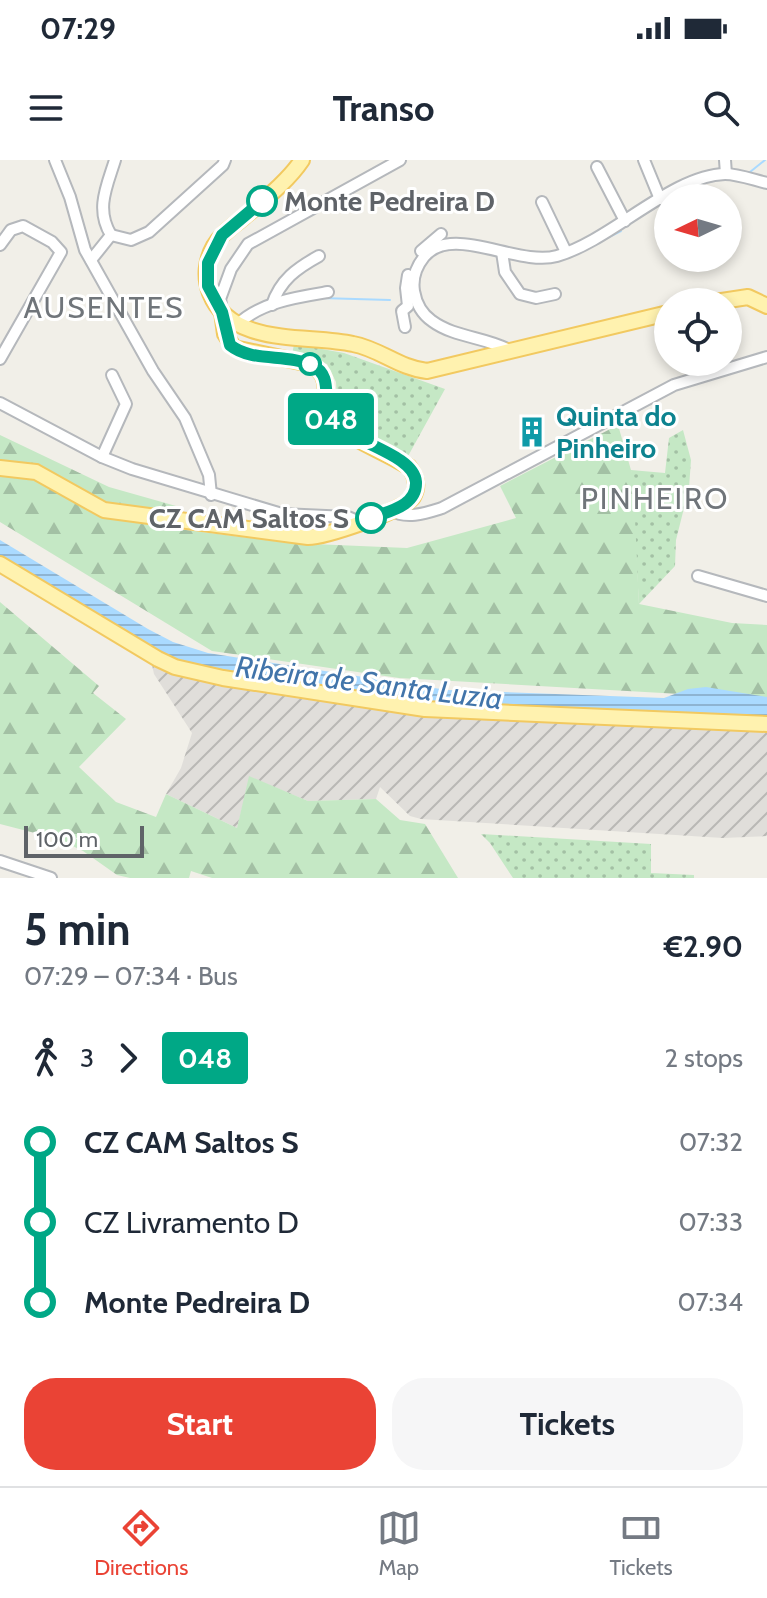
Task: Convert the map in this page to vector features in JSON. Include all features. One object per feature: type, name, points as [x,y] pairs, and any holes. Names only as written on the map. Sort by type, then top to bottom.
[{"type":"main road","points":[[302,160],[216,242],[210,255],[207,274],[212,297],[222,312],[252,331],[355,344],[404,367],[427,371],[654,317]]},
{"type":"main road","points":[[742,298],[748,297],[767,306]]},
{"type":"main road","points":[[0,468],[36,472],[104,510],[308,537],[320,537],[360,522],[412,498],[416,485],[409,467],[335,424],[328,410],[324,375],[316,367],[234,348],[225,334],[222,312]]},
{"type":"main road","points":[[0,564],[158,659],[196,673],[425,709],[767,724]]},
{"type":"street","points":[[55,160],[70,197],[85,250],[153,371],[185,418],[209,475],[211,495]]},
{"type":"street","points":[[111,235],[103,218],[102,201],[115,160]]},
{"type":"street","points":[[111,235],[131,240],[149,232],[225,160]]},
{"type":"street","points":[[222,312],[220,299],[231,269],[248,244],[400,160]]},
{"type":"street","points":[[644,160],[654,184]]},
{"type":"street","points":[[725,160],[726,174]]},
{"type":"street","points":[[597,167],[625,221]]},
{"type":"street","points":[[688,184],[726,174],[767,183]]},
{"type":"street","points":[[542,202],[566,252]]},
{"type":"street","points":[[430,320],[420,310],[413,285],[418,264],[427,252],[446,244],[465,243],[532,259],[546,259],[566,252],[654,203]]},
{"type":"street","points":[[0,245],[11,230],[23,226],[52,242],[61,252],[0,359]]},
{"type":"street","points":[[441,234],[422,250],[411,267],[406,288],[408,306],[418,317],[513,352]]},
{"type":"street","points":[[91,260],[111,235]]},
{"type":"street","points":[[502,252],[505,272],[520,294],[536,298],[555,294]]},
{"type":"street","points":[[272,305],[276,293],[290,275],[319,256]]},
{"type":"street","points":[[238,324],[255,311],[328,292]]},
{"type":"street","points":[[405,327],[402,311],[408,306]]},
{"type":"street","points":[[391,510],[407,515],[442,508],[674,385],[767,357]]},
{"type":"street","points":[[102,457],[126,404],[112,375]]},
{"type":"street","points":[[0,403],[102,457],[211,495],[292,516],[348,517],[360,522]]},
{"type":"street","points":[[698,576],[767,596]]},
{"type":"street","points":[[0,861],[51,878]]},
{"type":"shaded area","points":[[152,665],[181,674],[426,716],[767,730],[767,836],[723,838],[421,819],[410,816],[380,787],[376,799],[308,801],[250,777],[237,828],[166,794],[181,768],[192,733],[154,674]]},
{"type":"green space","points":[[294,344],[344,353],[445,389],[407,458],[346,426],[338,415],[336,382],[327,364],[292,355]]},
{"type":"green space","points":[[618,425],[633,477],[639,604],[732,623],[767,625],[767,699],[399,678],[212,651],[0,522],[0,435],[109,487],[176,506],[170,528],[290,543],[407,548],[516,518],[500,486]]},
{"type":"green space","points":[[683,430],[691,460],[689,488],[676,540],[675,566],[639,604],[631,470],[665,473],[669,438]]},
{"type":"green space","points":[[0,602],[99,686],[93,693],[126,719],[79,767],[116,802],[156,817],[166,794],[237,828],[249,776],[308,801],[376,799],[400,820],[425,824],[458,878],[212,878],[191,871],[189,878],[130,878],[117,875],[83,851],[58,839],[0,824]]},
{"type":"green space","points":[[481,834],[651,844],[651,873],[694,875],[694,878],[513,878]]},
{"type":"water","name":"Ribeira de Santa Luzia","points":[[0,540],[148,629],[173,642],[208,653],[447,690],[664,698],[688,689],[706,687],[767,697],[767,717],[445,704],[200,667],[167,656],[0,559]]},
{"type":"waterway","points":[[750,172],[765,160]]},
{"type":"waterway","points":[[603,240],[621,231]]},
{"type":"waterway","points":[[320,298],[390,300]]},
{"type":"bus line","name":"048","points":[[262,201],[216,242],[208,263],[208,286],[222,312],[230,345],[239,351],[310,364],[321,370],[328,410],[335,424],[400,461],[414,474],[416,485],[412,498],[399,508],[371,518]]},
{"type":"place","name":"Monte Pedreira D","points":[[262,201]]},
{"type":"place","name":"Quinta do Pinheiro","points":[[532,432]]},
{"type":"place","name":"CZ CAM Saltos S","points":[[371,518]]},
{"type":"district","name":"AUSENTES","points":[[104,308]]},
{"type":"district","name":"PINHEIRO","points":[[655,499]]}]
